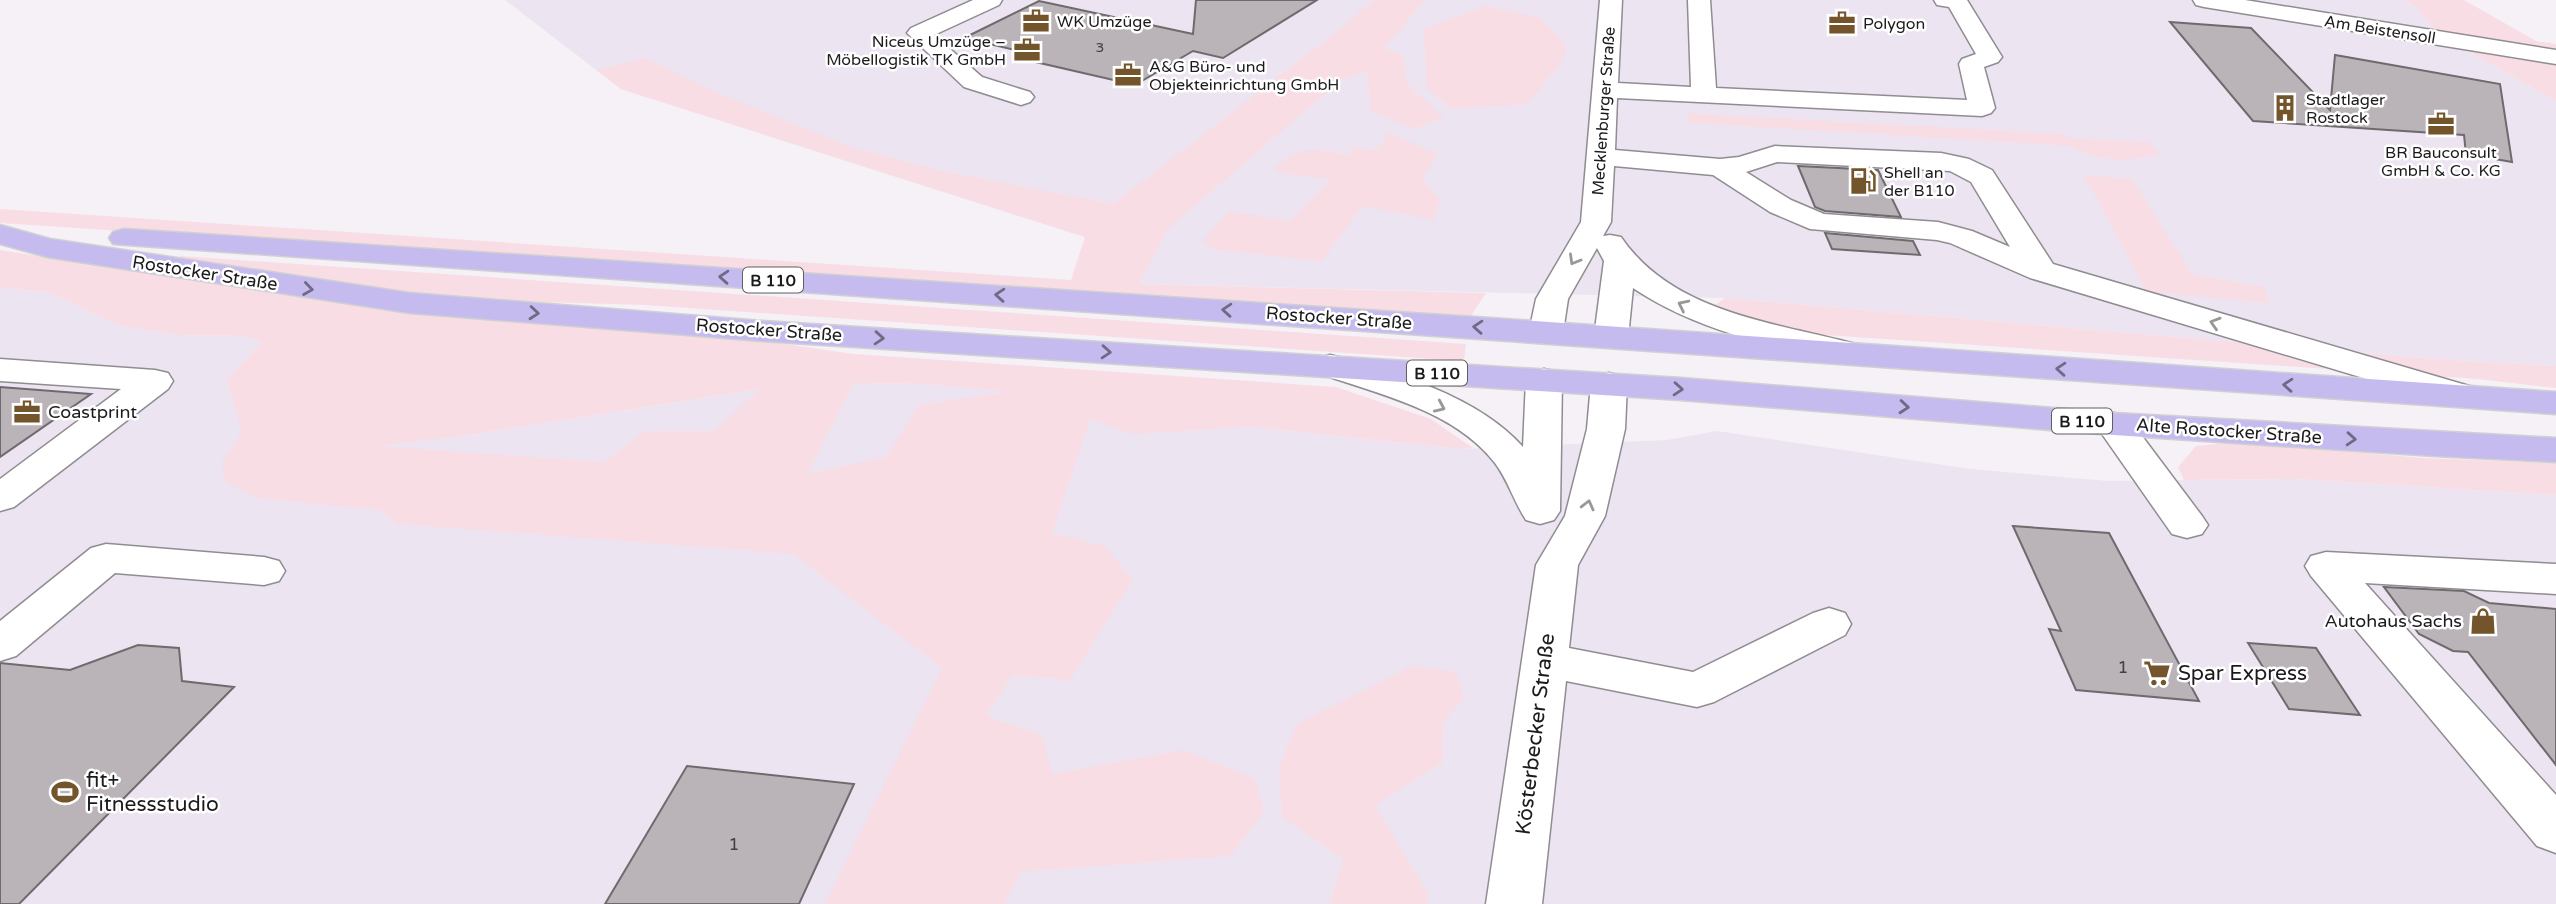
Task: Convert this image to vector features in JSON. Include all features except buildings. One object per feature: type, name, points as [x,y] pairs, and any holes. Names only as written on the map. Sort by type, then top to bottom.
[{"type":"main road","name":"Rostocker Straße","points":[[0,233],[103,236],[1611,337]]},
{"type":"main road","name":"Rostocker Straße","points":[[0,233],[47,248],[410,303],[762,331],[1609,384]]},
{"type":"main road","points":[[1544,380],[1546,332]]},
{"type":"main road","points":[[1609,384],[1611,337]]},
{"type":"main road","name":"B 110","points":[[1611,337],[2556,404]]},
{"type":"main road","name":"Alte Rostocker Straße","points":[[1609,384],[2113,424],[2556,450]]},
{"type":"street","points":[[991,0],[919,33],[973,82],[1021,97]]},
{"type":"street","name":"Mecklenburger Straße","points":[[1546,332],[1552,299],[1596,222],[1611,0]]},
{"type":"street","points":[[1699,0],[1704,96]]},
{"type":"street","points":[[1604,90],[1982,108],[1971,64],[1990,57],[1957,1],[1945,0]]},
{"type":"street","name":"Am Beistensoll","points":[[2204,0],[2556,57]]},
{"type":"street","points":[[1600,157],[1720,167],[1742,165],[1775,154],[1959,164],[1982,176],[2041,271]]},
{"type":"street","points":[[1720,167],[1771,201],[1808,219],[1821,223],[1938,231],[1978,243],[2041,271],[2468,398]]},
{"type":"street","points":[[1596,222],[1620,261],[1644,283],[1666,297],[1714,319],[1866,356]]},
{"type":"street","points":[[1611,337],[1620,261]]},
{"type":"street","name":"Kösterbecker Straße","points":[[1330,366],[1444,407],[1486,432],[1505,450],[1522,474],[1540,511],[1557,565]]},
{"type":"street","points":[[0,370],[155,381],[0,498]]},
{"type":"street","name":"Kösterbecker Straße","points":[[1540,511],[1544,380]]},
{"type":"street","name":"Kösterbecker Straße","points":[[1514,904],[1557,565],[1585,516],[1607,423],[1609,384]]},
{"type":"street","points":[[2113,424],[2186,524]]},
{"type":"street","points":[[0,645],[106,558],[264,571]]},
{"type":"street","points":[[2556,579],[2326,566],[2556,831]]},
{"type":"street","points":[[1544,660],[1697,690],[1829,624]]},
{"type":"shaded area","points":[[505,0],[2405,0],[2416,7],[2437,33],[2556,101],[2556,366],[2423,358],[1725,298],[1139,284],[1085,237],[621,89]]},
{"type":"shaded area","points":[[1373,0],[1425,0],[1384,48],[1403,55],[1407,84],[1444,118],[1413,129],[1371,111],[1367,71],[1341,80],[1167,230],[1139,284],[1486,293],[1469,319],[0,223],[0,209],[1071,280],[1085,237],[621,89],[596,70],[645,58],[709,89],[848,146],[938,170],[1113,204],[1344,26]]},
{"type":"shaded area","points":[[2405,0],[2464,0],[2536,41],[2556,44],[2556,101],[2437,33],[2416,7]]},
{"type":"shaded area","points":[[1485,6],[1540,18],[1566,45],[1564,59],[1527,104],[1451,109],[1427,88],[1424,29]]},
{"type":"shaded area","points":[[1688,113],[2064,134],[2069,138],[2149,142],[2160,154],[2137,159],[2114,159],[2093,156],[2071,146],[1689,123]]},
{"type":"shaded area","points":[[1389,133],[1438,154],[1422,178],[1440,200],[1434,220],[1362,206],[1322,261],[1215,250],[1202,242],[1229,211],[1290,221],[1331,179],[1286,174],[1274,169],[1291,155],[1308,150],[1349,155],[1352,147],[1376,150]]},
{"type":"shaded area","points":[[2084,175],[2132,179],[2192,274],[2264,287],[2269,303],[2147,292]]},
{"type":"shaded area","points":[[0,250],[291,296],[426,313],[716,334],[854,354],[1336,387],[1431,419],[1473,448],[1459,449],[1251,427],[1133,434],[1090,419],[1052,533],[1104,546],[1133,579],[1070,680],[1012,675],[986,716],[1042,735],[1052,774],[1184,750],[1255,779],[1264,812],[1230,856],[1021,872],[1004,904],[825,904],[942,668],[793,554],[398,524],[380,510],[258,498],[225,482],[222,462],[242,432],[227,380],[263,341],[244,336],[177,335],[120,326],[48,292],[0,288]],"holes":[[[854,383],[925,384],[1007,392],[919,405],[886,457],[807,474]],[[760,389],[714,431],[645,431],[605,462],[376,446],[463,436]]]},
{"type":"shaded area","points":[[181,256],[1466,344],[1464,361],[645,305],[470,300],[383,293],[174,260]]},
{"type":"shaded area","points":[[0,288],[48,292],[120,326],[177,335],[244,336],[287,346],[463,436],[805,382],[924,384],[1011,392],[1133,433],[1251,427],[1459,449],[1667,440],[1717,431],[1970,469],[2108,481],[2296,479],[2556,495],[2556,904],[0,904]]},
{"type":"shaded area","points":[[1725,298],[2423,358],[2556,366],[2556,388],[2478,379],[1825,335],[1767,327],[1709,309]]},
{"type":"shaded area","points":[[2237,442],[2423,458],[2556,463],[2556,495],[2296,479],[2184,480],[2178,467],[2196,446]]},
{"type":"shaded area","points":[[1412,666],[1456,672],[1464,698],[1443,722],[1443,762],[1375,805],[1429,896],[1427,904],[1330,904],[1343,859],[1282,817],[1279,768],[1297,724]]},
{"type":"place","name":"WK Umzüge","points":[[1036,21]]},
{"type":"place","name":"Polygon","points":[[1842,23]]},
{"type":"place","name":"Niceus Umzüge – Möbellogistik TK GmbH","points":[[1027,50]]},
{"type":"place","name":"A&G Büro- und Objekteinrichtung GmbH","points":[[1128,75]]},
{"type":"place","name":"Stadtlager Rostock","points":[[2285,108]]},
{"type":"place","name":"BR Bauconsult GmbH & Co. KG","points":[[2441,124]]},
{"type":"place","name":"Shell an der B110","points":[[1863,181]]},
{"type":"place","name":"Coastprint","points":[[27,412]]},
{"type":"place","name":"Autohaus Sachs","points":[[2483,621]]},
{"type":"place","name":"Spar Express","points":[[2157,673]]},
{"type":"place","name":"fit+ Fitnessstudio","points":[[65,792]]}]
